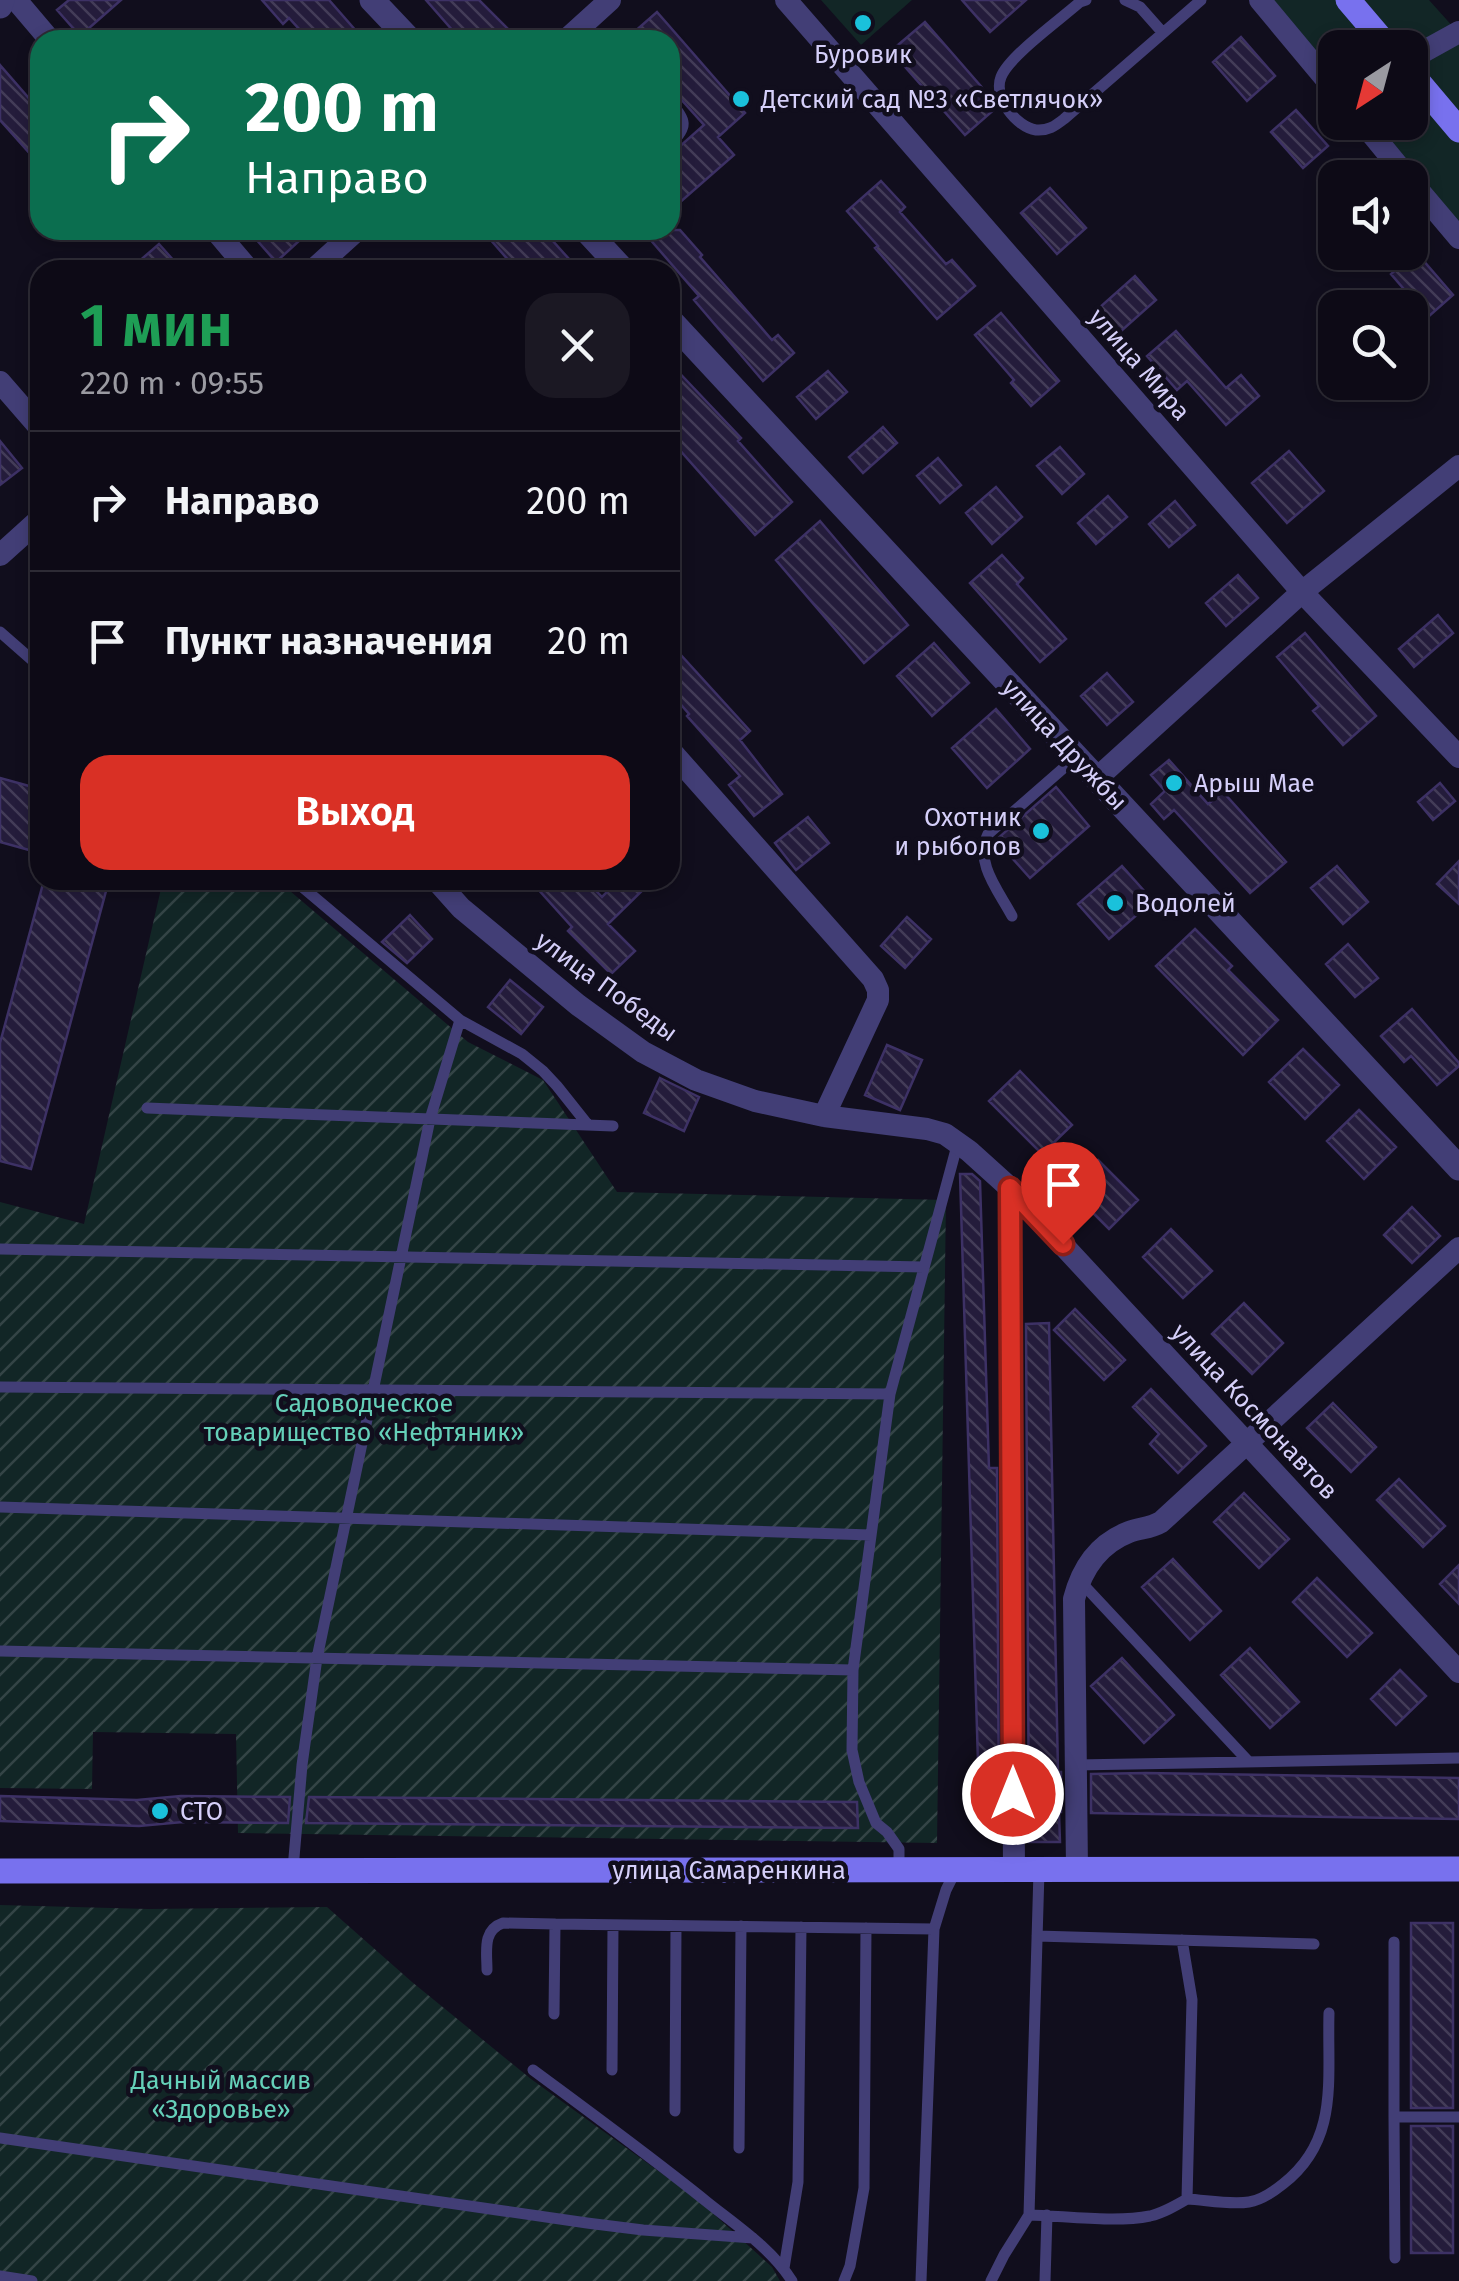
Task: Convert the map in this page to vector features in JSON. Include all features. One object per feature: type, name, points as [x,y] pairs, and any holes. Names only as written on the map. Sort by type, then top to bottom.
[{"type":"main road","points":[[1348,0],[1374,30]]},
{"type":"main road","points":[[1428,93],[1459,130]]},
{"type":"main road","name":"улица Самаренкина","points":[[0,1871],[1459,1869]]},
{"type":"street","points":[[16,0],[42,30]]},
{"type":"street","points":[[372,0],[400,30]]},
{"type":"street","points":[[577,30],[610,0]]},
{"type":"street","name":"улица Мира","points":[[786,0],[1302,592],[1459,758]]},
{"type":"street","points":[[1260,0],[1318,70]]},
{"type":"street","points":[[1428,49],[1459,32]]},
{"type":"street","points":[[1377,140],[1393,160]]},
{"type":"street","points":[[1428,201],[1459,238]]},
{"type":"street","points":[[224,240],[241,260]]},
{"type":"street","points":[[325,260],[347,240]]},
{"type":"street","points":[[596,240],[614,260]]},
{"type":"street","name":"улица Дружбы","points":[[680,331],[1459,1168]]},
{"type":"street","points":[[0,382],[30,416]]},
{"type":"street","points":[[1096,778],[1302,592],[1459,466]]},
{"type":"street","points":[[0,555],[30,528]]},
{"type":"street","points":[[680,761],[873,979],[878,990],[878,1000],[824,1116]]},
{"type":"street","name":"улица Победы","points":[[445,890],[461,908],[578,1004],[643,1052],[696,1080],[755,1101],[824,1116],[928,1129],[958,1142]]},
{"type":"street","name":"улица Космонавтов","points":[[958,1142],[1010,1188],[1459,1672]]},
{"type":"street","points":[[1010,1188],[1026,1870]]},
{"type":"street","points":[[1077,1870],[1074,1600],[1090,1560],[1113,1540],[1161,1522],[1459,1248]]},
{"type":"lane","points":[[1086,0],[1014,59],[1002,74],[999,98],[1023,125],[1035,130],[1050,129],[1064,120],[1201,0]]},
{"type":"lane","points":[[1125,0],[1140,7],[1164,33]]},
{"type":"lane","points":[[0,632],[30,658]]},
{"type":"lane","points":[[1012,916],[984,862],[988,834],[1076,757]]},
{"type":"lane","points":[[306,890],[460,1020],[522,1054],[558,1086],[588,1125]]},
{"type":"lane","points":[[293,1869],[317,1658],[430,1119],[460,1020]]},
{"type":"lane","points":[[147,1108],[613,1126]]},
{"type":"lane","points":[[899,1870],[899,1849],[876,1822],[859,1782],[852,1750],[853,1670],[890,1394],[958,1142]]},
{"type":"lane","points":[[0,1249],[924,1267]]},
{"type":"lane","points":[[0,1387],[890,1394]]},
{"type":"lane","points":[[0,1506],[871,1535]]},
{"type":"lane","points":[[1079,1580],[1249,1762]]},
{"type":"lane","points":[[0,1651],[853,1670]]},
{"type":"lane","points":[[1076,1765],[1459,1758]]},
{"type":"lane","points":[[920,2281],[934,1928],[956,1870]]},
{"type":"lane","points":[[991,2281],[1029,2215],[1037,1936],[1026,1870]]},
{"type":"lane","points":[[487,1970],[487,1938],[495,1926],[503,1924],[934,1928]]},
{"type":"lane","points":[[554,2014],[555,1924]]},
{"type":"lane","points":[[612,2070],[614,1925]]},
{"type":"lane","points":[[675,2111],[676,1926]]},
{"type":"lane","points":[[739,2148],[741,1926]]},
{"type":"lane","points":[[784,2268],[798,2182],[801,1927]]},
{"type":"lane","points":[[844,2281],[864,2188],[866,1928]]},
{"type":"lane","points":[[1037,1936],[1314,1944]]},
{"type":"lane","points":[[1182,1940],[1192,2012],[1187,2200]]},
{"type":"lane","points":[[1394,1942],[1395,2258]]},
{"type":"lane","points":[[1029,2215],[1151,2216],[1187,2200],[1249,2202],[1272,2192],[1300,2171],[1316,2148],[1326,2120],[1329,2013]]},
{"type":"lane","points":[[533,2070],[753,2238],[792,2281]]},
{"type":"lane","points":[[1394,2117],[1459,2117]]},
{"type":"lane","points":[[0,2138],[587,2223],[753,2238]]},
{"type":"lane","points":[[1045,2281],[1047,2215]]},
{"type":"lane","points":[[0,2276],[32,2281]]},
{"type":"green space","name":"Буровик","points":[[821,0],[912,0],[861,45]]},
{"type":"green space","points":[[1264,0],[1343,0],[1369,30],[1318,30],[1318,64]]},
{"type":"green space","points":[[1353,0],[1429,0],[1455,29],[1428,40],[1428,30],[1379,30]]},
{"type":"green space","points":[[1459,38],[1459,122],[1428,83],[1428,54]]},
{"type":"green space","points":[[1428,100],[1459,137],[1459,232],[1428,195],[1428,160],[1398,160],[1381,140],[1428,140]]},
{"type":"green space","name":"Садоводческое товарищество «Нефтяник»","points":[[161,890],[289,890],[468,1042],[543,1080],[617,1192],[946,1200],[937,1843],[238,1833],[236,1734],[93,1732],[92,1789],[0,1788],[0,1202],[84,1224]]},
{"type":"green space","name":"Дачный массив «Здоровье»","points":[[0,1905],[148,1909],[327,1907],[531,2079],[697,2199],[772,2267],[780,2281],[0,2281]]},
{"type":"building","points":[[69,0],[121,0],[87,30],[75,30],[57,10]]},
{"type":"building","points":[[262,0],[329,0],[355,30],[300,30],[289,18],[283,24]]},
{"type":"building","points":[[426,0],[479,0],[509,30],[452,30]]},
{"type":"building","points":[[962,0],[1026,0],[990,32]]},
{"type":"building","points":[[657,12],[673,30],[636,30]]},
{"type":"building","points":[[925,22],[996,108],[965,135],[891,51]]},
{"type":"building","points":[[1241,37],[1275,76],[1247,101],[1213,62]]},
{"type":"building","points":[[680,38],[745,113],[718,137],[734,155],[680,202],[680,146],[704,125],[680,98]]},
{"type":"building","points":[[0,65],[30,100],[30,154],[0,120]]},
{"type":"building","points":[[1296,110],[1318,135],[1318,140],[1328,146],[1303,168],[1271,132]]},
{"type":"building","points":[[881,181],[905,207],[900,212],[946,264],[952,260],[975,286],[937,319],[847,211]]},
{"type":"building","points":[[1050,188],[1086,228],[1057,254],[1021,213]]},
{"type":"building","points":[[680,230],[772,340],[778,335],[794,353],[763,381],[694,300],[699,296],[680,274],[680,260],[668,260],[651,240],[680,240]]},
{"type":"building","points":[[257,240],[300,240],[278,260]]},
{"type":"building","points":[[491,240],[552,240],[569,259],[568,260],[508,260]]},
{"type":"building","points":[[159,244],[173,260],[141,260]]},
{"type":"building","points":[[1428,266],[1453,295],[1428,317],[1428,290],[1405,290],[1391,274],[1396,270],[1428,270]]},
{"type":"building","points":[[1135,276],[1156,300],[1120,332],[1099,308]]},
{"type":"building","points":[[1001,313],[1059,381],[1031,406],[975,335]]},
{"type":"building","points":[[1176,331],[1226,388],[1241,375],[1259,396],[1226,425],[1187,381],[1177,390],[1147,356]]},
{"type":"building","points":[[828,371],[847,392],[816,419],[797,397]]},
{"type":"building","points":[[680,374],[741,438],[738,441],[792,502],[755,535],[680,450]]},
{"type":"building","points":[[883,427],[897,443],[863,473],[849,457]]},
{"type":"building","points":[[0,441],[22,468],[0,485]]},
{"type":"building","points":[[1060,447],[1084,474],[1062,494],[1037,466]]},
{"type":"building","points":[[1289,451],[1324,491],[1287,523],[1252,483]]},
{"type":"building","points":[[938,458],[961,485],[940,503],[917,476]]},
{"type":"building","points":[[996,487],[1022,517],[992,544],[966,513]]},
{"type":"building","points":[[1108,496],[1127,517],[1096,544],[1078,523]]},
{"type":"building","points":[[1175,501],[1195,525],[1169,547],[1149,524]]},
{"type":"building","points":[[820,521],[908,625],[864,663],[776,560]]},
{"type":"building","points":[[1002,555],[1023,578],[1017,584],[1066,639],[1040,662],[970,583]]},
{"type":"building","points":[[1238,575],[1258,598],[1226,626],[1206,603]]},
{"type":"building","points":[[1438,615],[1453,633],[1414,667],[1399,649]]},
{"type":"building","points":[[1305,633],[1376,716],[1343,745],[1313,711],[1319,706],[1277,657]]},
{"type":"building","points":[[934,643],[969,683],[932,716],[897,676]]},
{"type":"building","points":[[680,654],[750,731],[740,740],[782,794],[754,816],[729,785],[740,776],[680,704]]},
{"type":"building","points":[[1107,673],[1133,702],[1107,725],[1081,696]]},
{"type":"building","points":[[996,709],[1030,749],[987,788],[952,748]]},
{"type":"building","points":[[1169,760],[1208,804],[1223,792],[1286,862],[1250,893],[1174,810],[1164,819],[1151,804],[1165,791],[1151,775]]},
{"type":"building","points":[[0,778],[30,786],[30,850],[0,842]]},
{"type":"building","points":[[1440,783],[1455,801],[1433,820],[1418,802]]},
{"type":"building","name":"Охотник и рыболов","points":[[1056,787],[1089,826],[1030,878],[996,840]]},
{"type":"building","points":[[808,817],[829,843],[796,870],[775,843]]},
{"type":"building","points":[[1459,861],[1459,904],[1437,884]]},
{"type":"building","name":"Водолей","points":[[1122,866],[1153,901],[1109,939],[1078,904]]},
{"type":"building","points":[[1337,866],[1368,902],[1343,924],[1311,888]]},
{"type":"building","points":[[41,890],[106,890],[31,1169],[0,1161],[0,1043]]},
{"type":"building","points":[[539,890],[595,890],[602,897],[609,890],[643,890],[608,924],[635,951],[611,974],[568,931],[572,927]]},
{"type":"building","points":[[410,915],[432,939],[407,963],[382,942]]},
{"type":"building","points":[[907,917],[931,939],[905,968],[881,946]]},
{"type":"building","points":[[1195,929],[1232,966],[1228,970],[1278,1020],[1243,1055],[1156,966]]},
{"type":"building","points":[[1348,944],[1378,978],[1355,997],[1326,964]]},
{"type":"building","points":[[510,980],[543,1007],[521,1034],[488,1007]]},
{"type":"building","points":[[1412,1009],[1459,1063],[1437,1085],[1411,1056],[1404,1062],[1381,1036]]},
{"type":"building","points":[[887,1045],[922,1060],[900,1110],[865,1095]]},
{"type":"building","points":[[1303,1049],[1339,1085],[1305,1119],[1269,1082]]},
{"type":"building","points":[[1020,1071],[1072,1125],[1042,1154],[989,1101]]},
{"type":"building","points":[[660,1078],[699,1097],[684,1131],[644,1113]]},
{"type":"building","points":[[1359,1110],[1396,1147],[1364,1179],[1327,1141]]},
{"type":"building","points":[[1098,1160],[1138,1200],[1109,1229],[1069,1189]]},
{"type":"building","points":[[960,1174],[972,1174],[980,1181],[989,1468],[997,1468],[999,1827],[980,1828]]},
{"type":"building","points":[[1412,1207],[1440,1236],[1412,1263],[1384,1235]]},
{"type":"building","points":[[1171,1229],[1212,1271],[1183,1298],[1143,1257]]},
{"type":"building","points":[[1244,1303],[1283,1343],[1252,1374],[1212,1334]]},
{"type":"building","points":[[1075,1309],[1125,1360],[1104,1380],[1054,1330]]},
{"type":"building","points":[[1049,1323],[1060,1842],[1029,1842],[1026,1324]]},
{"type":"building","points":[[1151,1389],[1206,1446],[1178,1473],[1150,1444],[1159,1434],[1133,1407]]},
{"type":"building","points":[[1333,1403],[1376,1447],[1351,1472],[1307,1428]]},
{"type":"building","points":[[1399,1479],[1445,1526],[1423,1547],[1377,1500]]},
{"type":"building","points":[[1244,1493],[1289,1539],[1259,1568],[1214,1522]]},
{"type":"building","points":[[1173,1559],[1221,1611],[1190,1640],[1142,1587]]},
{"type":"building","points":[[1459,1565],[1459,1604],[1440,1584]]},
{"type":"building","points":[[1317,1578],[1372,1633],[1347,1657],[1293,1602]]},
{"type":"building","points":[[1250,1648],[1299,1702],[1270,1728],[1221,1675]]},
{"type":"building","points":[[1122,1658],[1174,1715],[1144,1743],[1091,1686]]},
{"type":"building","points":[[1400,1670],[1426,1696],[1396,1725],[1371,1699]]},
{"type":"building","points":[[1091,1774],[1459,1778],[1459,1819],[1091,1813]]},
{"type":"building","points":[[0,1796],[137,1800],[181,1796],[290,1797],[288,1823],[183,1822],[139,1826],[0,1821]]},
{"type":"building","points":[[309,1797],[857,1802],[858,1828],[306,1823]]},
{"type":"building","points":[[1411,1923],[1453,1923],[1453,2108],[1411,2108]]},
{"type":"building","points":[[1411,2126],[1453,2126],[1453,2253],[1411,2253]]},
{"type":"place","name":"Буровик","points":[[863,23]]},
{"type":"place","name":"Детский сад №3 «Светлячок»","points":[[741,99]]},
{"type":"place","name":"Арыш Мае","points":[[1174,783]]},
{"type":"place","name":"Охотник и рыболов","points":[[1041,831]]},
{"type":"place","name":"Водолей","points":[[1115,903]]},
{"type":"place","name":"СТО","points":[[160,1811]]},
{"type":"route","points":[[1013,1794],[1010,1188],[1063,1244]]}]
